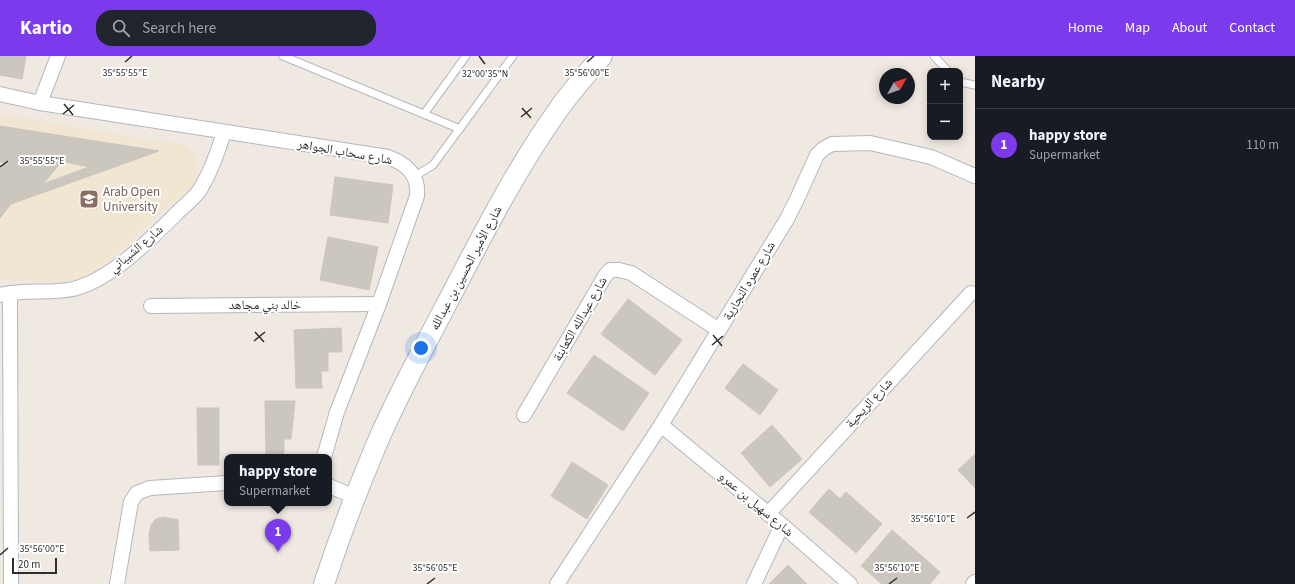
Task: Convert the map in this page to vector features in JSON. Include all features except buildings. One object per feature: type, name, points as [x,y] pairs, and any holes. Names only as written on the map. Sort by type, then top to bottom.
[{"type":"main road","name":"شارع الأمير الحسين بن عبدالله","points":[[324,584],[337,543],[376,447],[408,378],[489,224],[531,152],[558,110],[602,56]]},
{"type":"street","points":[[40,103],[58,56]]},
{"type":"street","name":"شارع سحاب الجواهر","points":[[0,94],[40,103],[388,157],[403,164],[415,176]]},
{"type":"street","name":"شارع الشيباني","points":[[5,294],[45,292],[73,288],[92,282],[111,271],[140,249],[200,190],[215,160],[224,132]]},
{"type":"street","name":"شارع عمره النجارية","points":[[557,584],[662,425],[787,219],[798,199],[817,155],[823,148],[832,144],[870,144],[931,157],[975,176]]},
{"type":"street","points":[[325,454],[337,412],[379,304],[417,196],[417,182],[415,176]]},
{"type":"street","name":"شارع عبدالله الكعابنة","points":[[524,415],[604,276],[610,270],[619,270],[631,273],[719,330]]},
{"type":"street","points":[[5,294],[11,584]]},
{"type":"street","name":"شارع الريحية","points":[[768,514],[971,294]]},
{"type":"street","name":"خالد بني مجاهد","points":[[151,306],[379,304]]},
{"type":"street","name":"شارع سهيل بن عمرو","points":[[662,425],[850,584]]},
{"type":"street","points":[[117,584],[131,502],[137,493],[158,487],[224,483]]},
{"type":"street","points":[[332,487],[355,497]]},
{"type":"street","points":[[754,584],[782,525]]},
{"type":"lane","points":[[283,56],[460,129]]},
{"type":"lane","points":[[424,114],[466,56]]},
{"type":"lane","points":[[415,176],[433,165],[513,56]]},
{"type":"lane","points":[[934,56],[945,68]]},
{"type":"lane","points":[[963,83],[975,85]]},
{"type":"shaded area","name":"Arab Open University","points":[[0,113],[153,141],[176,142],[186,145],[194,153],[198,161],[199,172],[193,187],[164,210],[111,259],[91,275],[66,282],[0,280]]},
{"type":"place","name":"Arab Open University","points":[[89,199]]},
{"type":"place","name":"happy store","points":[[278,552]]}]
